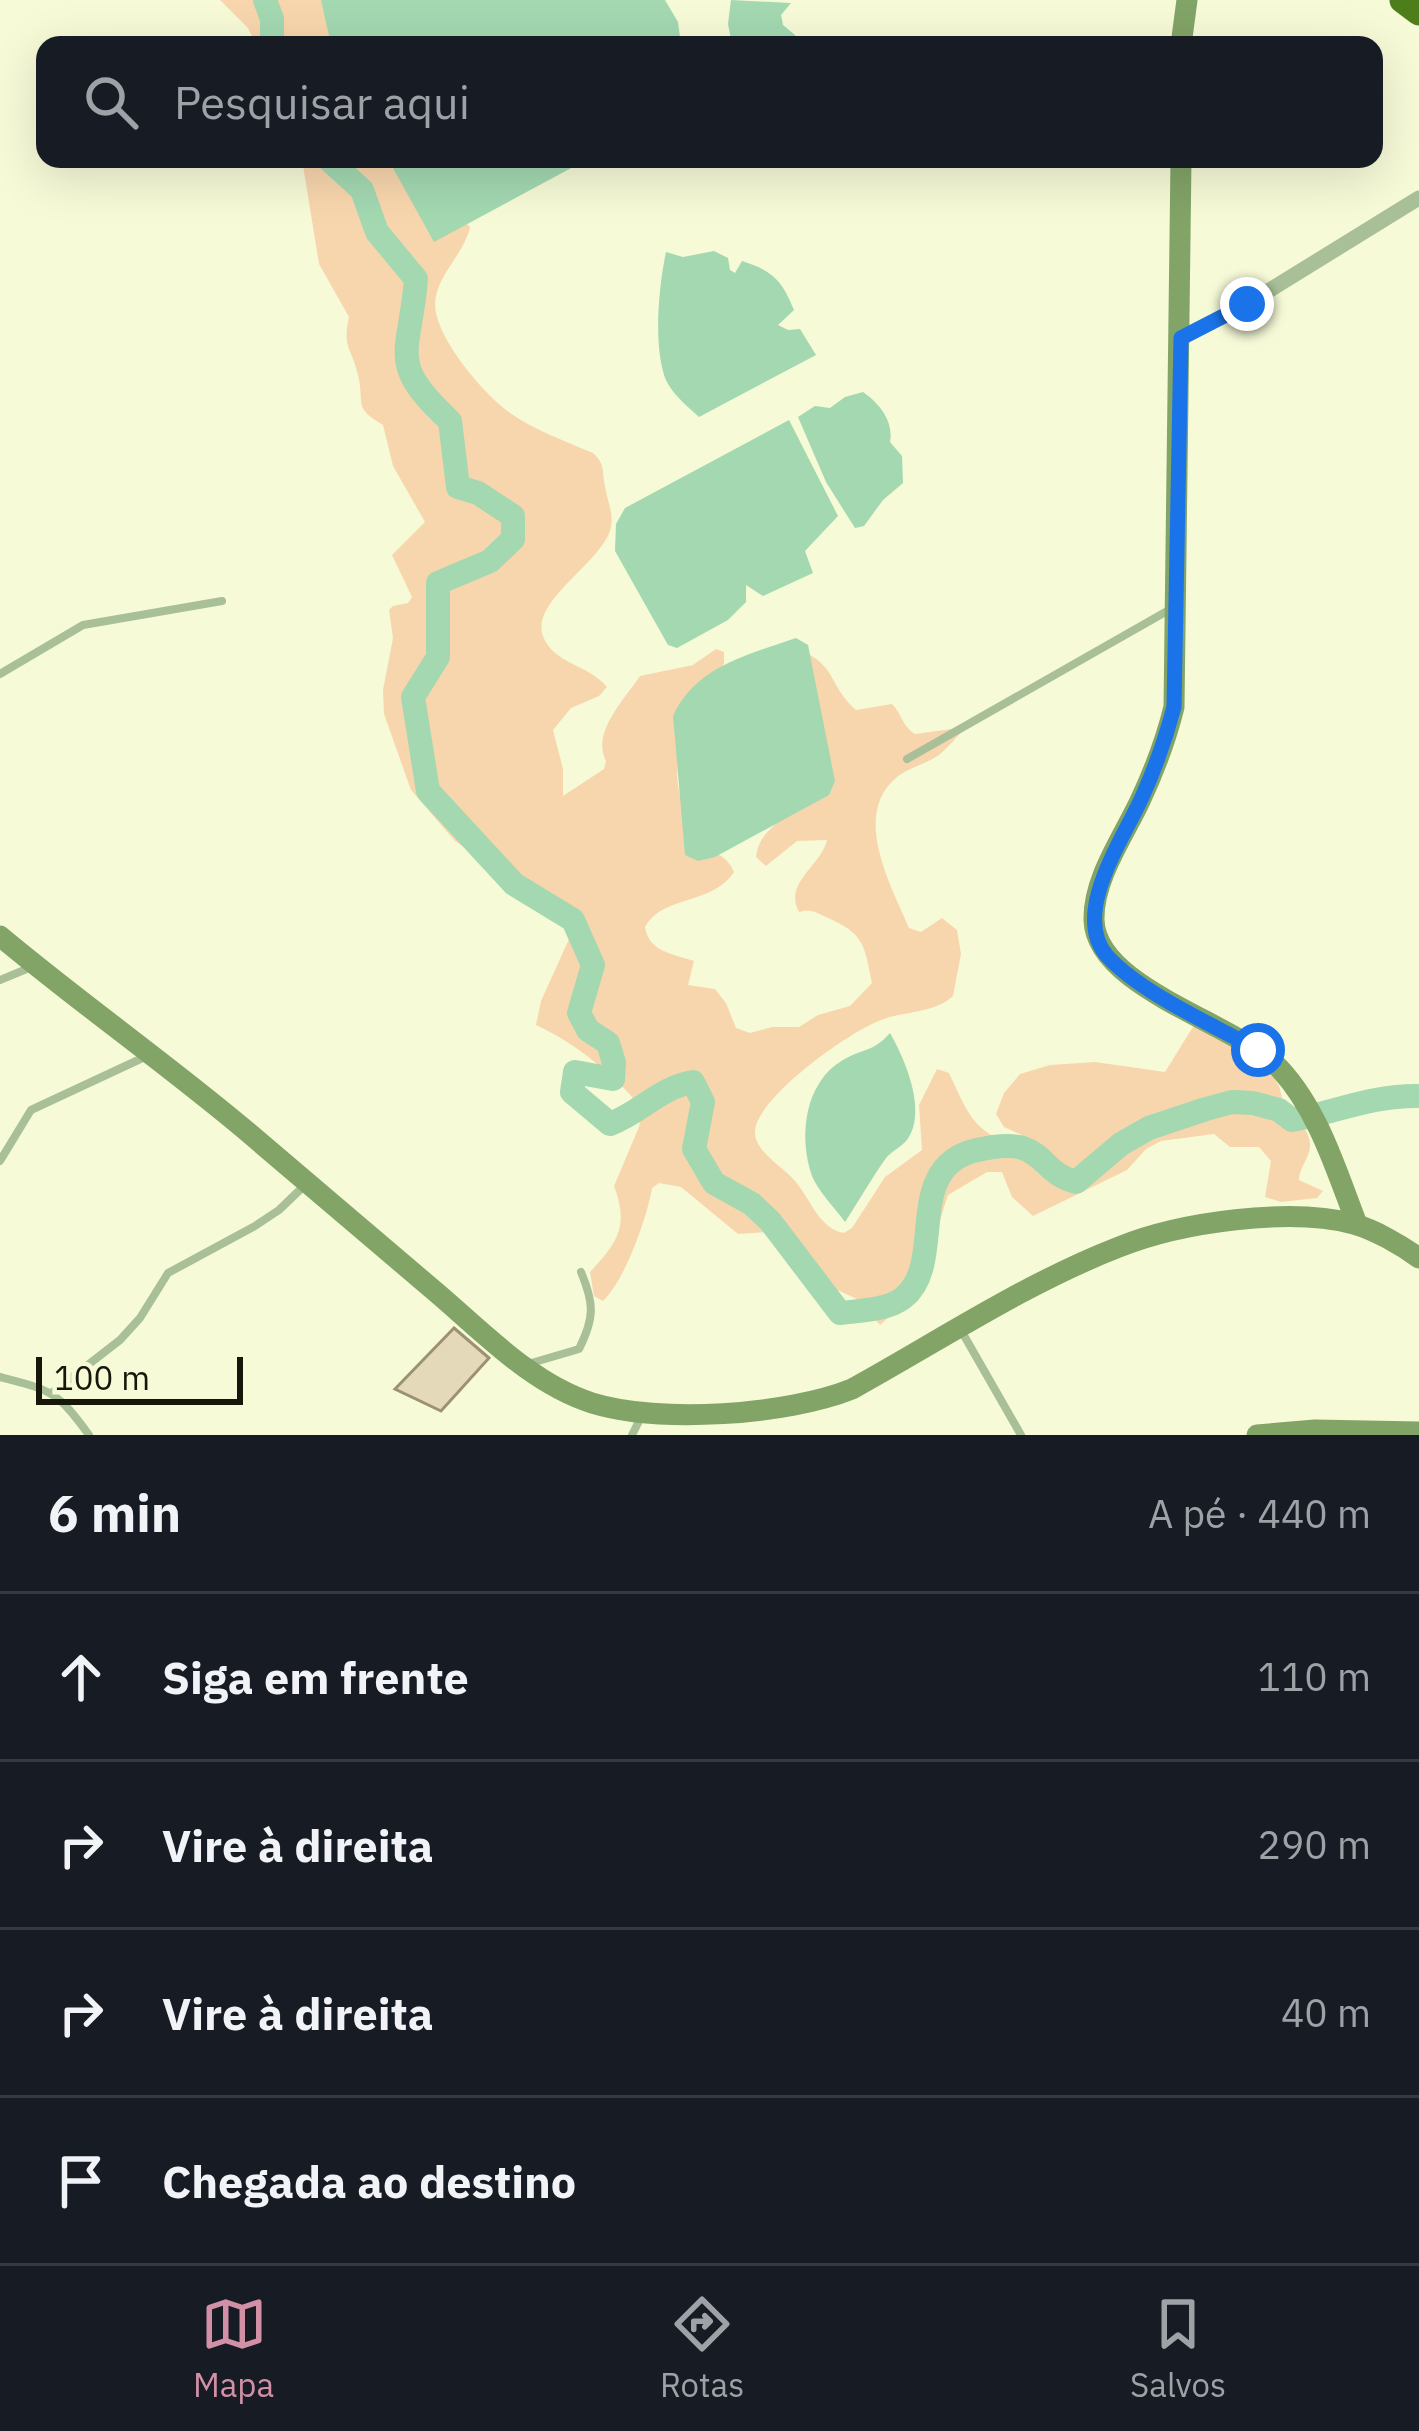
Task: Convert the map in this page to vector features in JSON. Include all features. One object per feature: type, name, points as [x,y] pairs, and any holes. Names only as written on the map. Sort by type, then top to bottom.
[{"type":"highway","points":[[1403,0],[1419,12]]},
{"type":"main road","points":[[1182,36],[1187,0]]},
{"type":"main road","points":[[1181,168],[1174,707],[1166,739],[1098,889],[1094,920],[1099,944],[1109,958],[1146,986],[1258,1050],[1281,1070],[1327,1145],[1357,1224]]},
{"type":"main road","points":[[0,936],[525,1365],[563,1392],[594,1404],[741,1412],[818,1403],[1122,1245],[1218,1224],[1275,1218],[1357,1224],[1419,1258]]},
{"type":"main road","points":[[1257,1435],[1315,1430],[1419,1432]]},
{"type":"street","points":[[1181,338],[1247,304],[1419,198]]},
{"type":"lane","points":[[0,674],[83,625],[222,601]]},
{"type":"lane","points":[[907,759],[1175,607]]},
{"type":"lane","points":[[0,980],[35,964]]},
{"type":"lane","points":[[0,1161],[31,1110],[150,1054]]},
{"type":"lane","points":[[52,1392],[120,1340],[168,1273],[267,1218],[307,1183]]},
{"type":"lane","points":[[525,1365],[580,1349],[589,1330],[593,1300],[581,1272]]},
{"type":"lane","points":[[961,1329],[1021,1435]]},
{"type":"lane","points":[[0,1377],[52,1392],[89,1435]]},
{"type":"lane","points":[[632,1435],[644,1410]]},
{"type":"shaded area","points":[[220,0],[346,0],[347,36],[252,36]]},
{"type":"shaded area","points":[[321,0],[665,0],[678,22],[680,36],[329,36]]},
{"type":"shaded area","points":[[731,0],[791,3],[781,15],[783,25],[795,35],[730,36]]},
{"type":"shaded area","points":[[303,168],[409,168],[470,227],[435,304],[442,330],[459,359],[510,413],[593,453],[601,464],[610,531],[555,597],[542,623],[543,636],[555,653],[607,687],[599,696],[571,708],[553,730],[563,769],[563,796],[604,769],[606,728],[640,676],[693,665],[716,649],[724,652],[724,664],[683,736],[677,775],[696,835],[734,872],[714,890],[663,910],[645,927],[657,947],[694,961],[688,985],[715,989],[736,1028],[750,1033],[799,1027],[818,1015],[850,1006],[872,983],[864,949],[855,935],[816,912],[799,912],[795,902],[799,883],[827,840],[797,841],[766,866],[756,857],[769,830],[811,800],[797,648],[820,662],[856,710],[892,704],[915,734],[966,727],[939,755],[897,777],[884,793],[876,830],[885,871],[909,928],[921,932],[942,918],[957,930],[961,954],[953,996],[938,1006],[870,1025],[830,1050],[771,1101],[755,1132],[764,1153],[795,1181],[828,1226],[844,1233],[852,1228],[885,1177],[922,1150],[919,1105],[937,1069],[949,1073],[981,1127],[1016,1142],[1022,1135],[1004,1127],[996,1114],[1004,1093],[1020,1074],[1050,1065],[1095,1062],[1165,1072],[1196,1022],[1243,1047],[1272,1075],[1284,1105],[1309,1138],[1299,1180],[1323,1191],[1317,1198],[1281,1202],[1265,1197],[1271,1161],[1259,1147],[1230,1147],[1214,1134],[1161,1141],[1146,1149],[1127,1170],[1033,1216],[1012,1197],[1002,1172],[987,1172],[948,1195],[915,1282],[880,1325],[857,1299],[813,1279],[768,1232],[738,1234],[681,1187],[659,1183],[652,1188],[619,1279],[603,1301],[594,1296],[590,1272],[618,1233],[621,1212],[614,1186],[642,1108],[594,1061],[536,1025],[541,1001],[570,937],[568,927],[455,841],[411,790],[384,714],[383,690],[393,638],[389,610],[412,597],[392,555],[425,522],[393,466],[383,425],[362,404],[347,342],[349,317],[319,264]]},
{"type":"shaded area","points":[[393,168],[571,168],[434,242]]},
{"type":"shaded area","points":[[714,251],[728,258],[735,273],[742,261],[775,278],[794,310],[778,325],[800,329],[816,355],[699,417],[665,378],[659,343],[660,295],[666,252],[683,257]]},
{"type":"shaded area","points":[[863,392],[887,420],[890,442],[902,456],[903,483],[864,526],[855,528],[826,482],[798,417],[815,406],[830,408]]},
{"type":"shaded area","points":[[789,420],[838,516],[805,551],[813,573],[763,596],[746,585],[746,602],[728,620],[677,648],[668,645],[615,551],[616,524],[625,508]]},
{"type":"shaded area","points":[[796,638],[808,645],[835,781],[829,795],[715,857],[698,861],[685,855],[673,716],[709,674]]},
{"type":"shaded area","points":[[890,1033],[912,1086],[913,1128],[886,1158],[845,1222],[812,1176],[806,1144],[808,1111],[830,1070]]},
{"type":"building","points":[[454,1328],[489,1358],[441,1411],[395,1389]]},
{"type":"waterway","points":[[265,0],[272,36]]},
{"type":"waterway","points":[[338,168],[362,190],[377,232],[416,279],[407,356],[417,385],[450,421],[458,487],[478,493],[513,516],[513,539],[490,561],[438,583],[438,657],[413,697],[428,791],[514,884],[573,920],[593,965],[579,1013],[588,1030],[608,1043],[613,1079],[575,1072],[572,1092],[610,1124],[671,1089],[693,1082],[703,1102],[694,1149],[714,1183],[752,1204],[770,1221],[840,1313],[881,1307],[903,1298],[923,1262],[932,1195],[940,1175],[954,1160],[977,1150],[1023,1148],[1076,1182],[1121,1144],[1149,1128],[1232,1102],[1279,1110],[1292,1120],[1371,1101],[1419,1096]]},
{"type":"route","points":[[1247,304],[1181,338],[1174,707],[1166,739],[1098,889],[1094,920],[1099,944],[1109,958],[1146,986],[1258,1050]]}]
